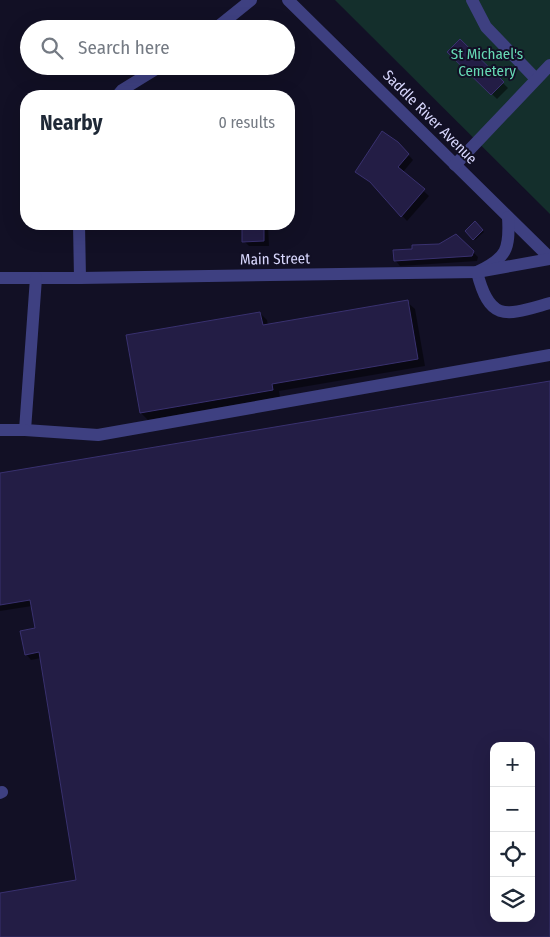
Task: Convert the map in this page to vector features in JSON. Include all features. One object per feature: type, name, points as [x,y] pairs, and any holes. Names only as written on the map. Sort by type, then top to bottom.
[{"type":"street","points":[[226,20],[251,0]]},
{"type":"street","points":[[472,0],[486,27],[536,79]]},
{"type":"street","name":"Saddle River Avenue","points":[[290,1],[550,258]]},
{"type":"street","points":[[455,165],[550,65]]},
{"type":"street","points":[[122,90],[146,75]]},
{"type":"street","points":[[508,217],[510,236],[508,246],[498,261],[477,272],[482,294],[496,310],[513,314],[550,303]]},
{"type":"street","points":[[79,230],[80,278]]},
{"type":"street","name":"Main Street","points":[[0,278],[477,272],[550,258]]},
{"type":"street","points":[[25,430],[36,278]]},
{"type":"street","points":[[0,430],[98,435],[550,355]]},
{"type":"green space","name":"St Michael's Cemetery","points":[[335,0],[550,0],[550,214]]},
{"type":"building","points":[[460,39],[504,82],[491,95],[447,52]]},
{"type":"building","points":[[382,131],[398,142],[409,154],[398,167],[425,189],[401,217],[370,182],[355,172]]},
{"type":"building","points":[[475,221],[483,230],[473,240],[465,231]]},
{"type":"building","points":[[242,230],[264,230],[264,241],[242,242]]},
{"type":"building","points":[[456,234],[474,251],[472,256],[394,261],[393,250],[412,249],[412,245],[439,244]]},
{"type":"building","points":[[408,300],[418,359],[272,384],[273,390],[140,413],[126,335],[260,312],[263,325]]},
{"type":"building","points":[[550,381],[550,937],[0,937],[0,893],[76,880],[39,652],[25,655],[20,631],[35,628],[30,600],[0,605],[0,473]]}]
